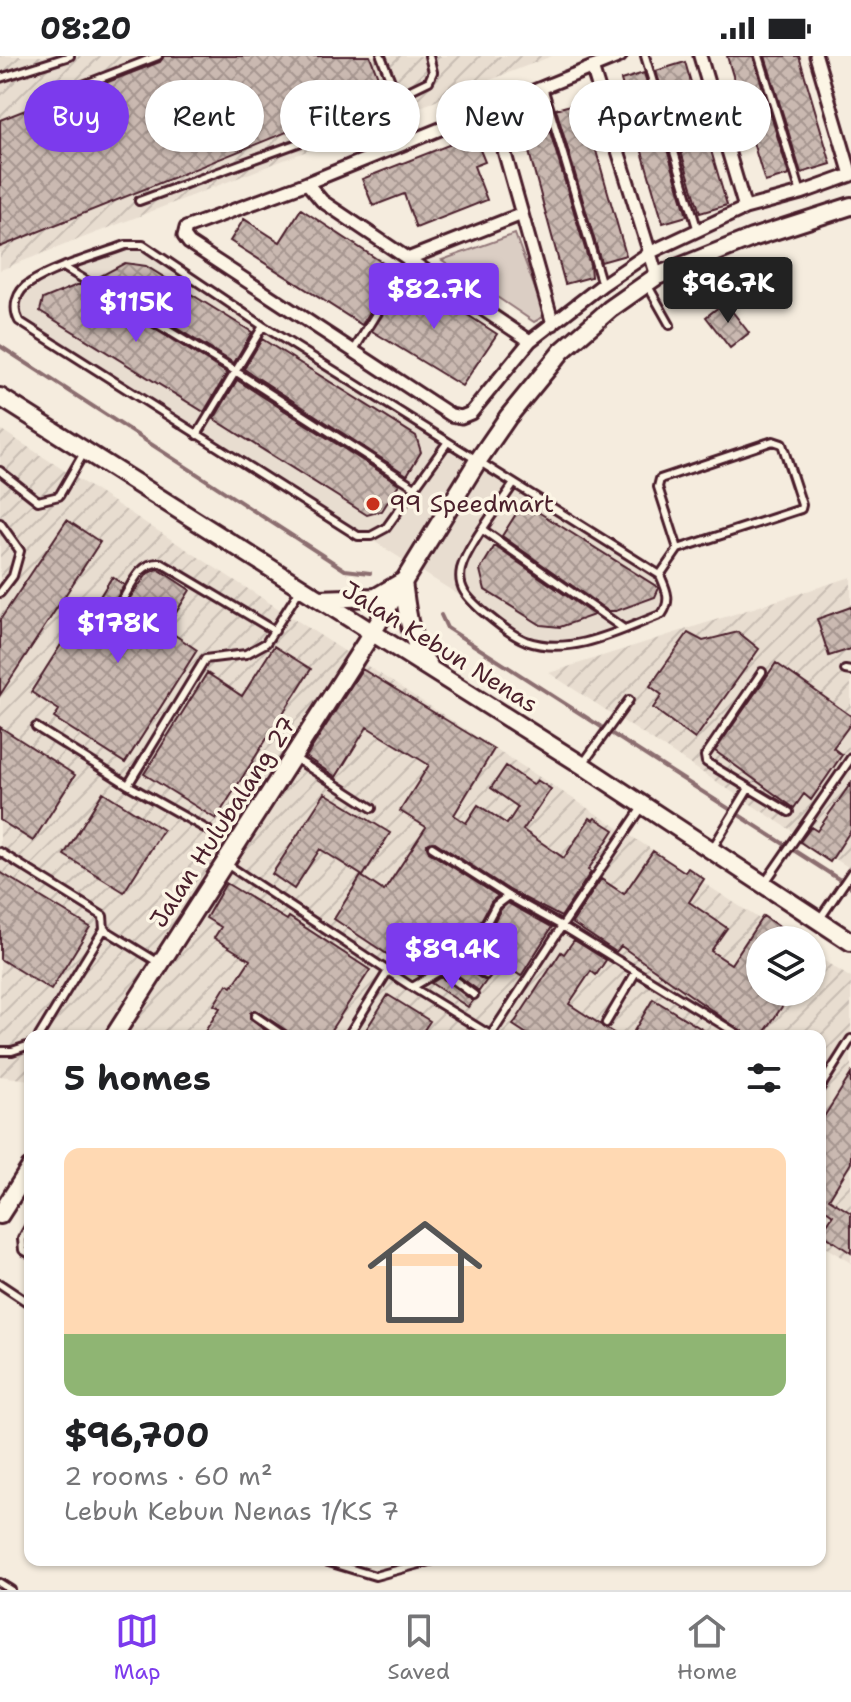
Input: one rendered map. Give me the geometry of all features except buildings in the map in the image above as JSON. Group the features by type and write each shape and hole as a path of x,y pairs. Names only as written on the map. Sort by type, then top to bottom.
{"street":[{"path":"553,83 620,56"},
{"path":"700,56 745,208"},
{"path":"436,131 186,228 184,236 189,243 451,415 461,417 471,413 530,341 649,253 745,208 851,175 816,56"},
{"path":"592,67 649,253 652,280"},
{"path":"504,152 553,324"},
{"path":"307,183 322,201 530,341"},
{"name":"Jalan Hulubalang 27","path":"118,1030 372,633 477,462 508,417 562,351 610,309 652,280 752,238 851,206"},
{"path":"410,258 522,214"},
{"name":"Jalan Kebun Nenas","path":"0,397 582,765 851,942"},
{"path":"318,599 376,597 399,589 419,654 432,671"},
{"path":"0,1215 24,1188"}],"lane":[{"path":"0,78 70,56"},
{"path":"96,80 158,56"},
{"path":"381,56 391,80"},
{"path":"420,85 433,77 429,56"},
{"path":"645,56 698,231"},
{"path":"759,56 801,193"},
{"path":"553,121 602,285"},
{"path":"139,201 280,150"},
{"path":"447,443 386,528 371,536 358,536 19,321 14,313 17,298 28,283 126,245 143,245 263,326 660,575 668,596 662,614 569,646 538,644 508,632 465,596 461,582 465,559 513,485"},
{"path":"354,350 410,258"},
{"path":"65,268 235,371 415,487"},
{"path":"652,280 670,325"},
{"path":"197,435 263,326"},
{"path":"660,575 678,549 801,509 782,444 773,441 660,479 658,487 678,549"},
{"path":"0,471 38,501 59,496 85,451"},
{"path":"0,523 20,551 13,576 0,593"},
{"path":"483,530 624,629"},
{"path":"120,604 144,565 161,563 275,631"},
{"path":"128,785 205,659 246,654 266,643 301,588"},
{"path":"762,672 705,756 706,762 789,812"},
{"path":"582,765 629,700"},
{"path":"36,727 128,785 208,830"},
{"path":"293,757 372,808"},
{"path":"764,884 851,758"},
{"path":"712,849 749,788"},
{"path":"496,1030 644,805"},
{"path":"432,847 731,1030"},
{"path":"0,852 103,916 104,929 43,1030"},
{"path":"225,863 482,1030"},
{"path":"819,920 851,873"},
{"path":"480,935 496,905 508,896"},
{"path":"104,929 160,964"},
{"path":"412,987 453,962 462,961 486,975"},
{"path":"352,1030 388,971"},
{"path":"442,971 474,995"},
{"path":"606,1023 636,972"},
{"path":"255,1016 275,1030"},
{"path":"826,1078 851,1039"},
{"path":"0,1051 24,1047"},
{"path":"0,1284 24,1300"},
{"path":"342,1566 375,1576 412,1566"},
{"path":"0,1583 11,1590"}],"shaded area":[{"path":"0,56 552,56 490,80 436,80 436,101 420,107 420,80 280,80 280,152 304,152 0,270"},
{"path":"515,234 545,316 534,322 442,260"},
{"path":"130,247 141,247 469,461 658,577 665,597 664,606 659,612 569,644 547,644 527,638 22,319 17,311 20,299 30,286"},
{"path":"0,429 770,926 746,926 746,1006 826,1006 826,962 851,978 851,1263 826,1248 826,1030 24,1030 24,1079 0,1076"},
{"path":"851,577 851,869 549,673"}],"waterway":[{"path":"0,346 345,570 370,573"},
{"path":"441,615 447,628 851,887"}],"place":[{"name":"99 Speedmart","path":"373,504"}]}
